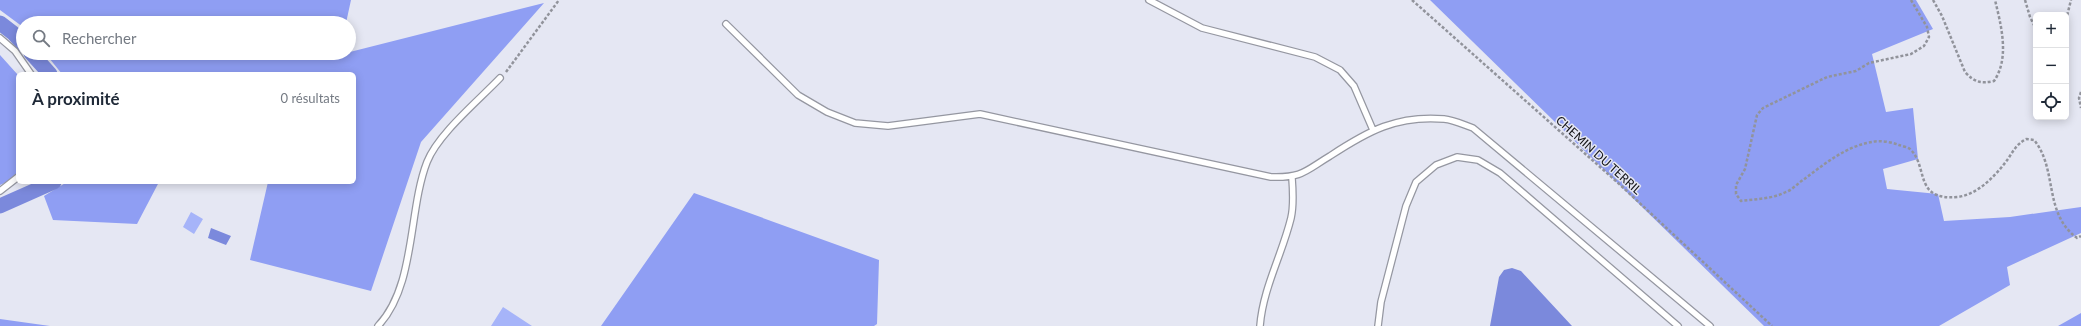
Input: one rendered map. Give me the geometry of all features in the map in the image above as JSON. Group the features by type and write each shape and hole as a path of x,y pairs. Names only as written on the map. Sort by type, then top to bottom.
{"lane":[{"path":"1150,0 1202,28 1315,57 1340,70 1354,86 1373,130"},
{"path":"726,24 798,95 827,112 855,122 888,126 980,114 1271,177 1292,178 1308,171 1373,130 1406,119 1445,119 1473,128 1710,326"},
{"path":"0,38 16,54"},
{"path":"21,60 30,72"},
{"path":"378,326 384,320 397,293 409,254 417,198 430,156 436,144 500,78"},
{"path":"1378,326 1381,302 1406,206 1416,182 1436,165 1457,157 1478,160 1500,173 1678,326"},
{"path":"0,191 16,178"},
{"path":"1260,326 1270,281 1291,218 1293,196 1292,178"}],"path":[{"path":"500,78 560,0"},
{"name":"CHEMIN DU TERRIL","path":"1412,0 1617,182 1772,326"},
{"path":"1911,0 1927,27 1929,37 1924,46 1911,54 1869,63 1856,71 1827,77 1763,108 1757,115 1745,169 1742,177 1736,185 1736,194 1741,201 1773,197 1787,192 1828,162 1851,149 1872,142 1892,142 1910,149 1919,164 1923,180 1930,191 1945,197 1960,196 1975,191 1993,178 2019,143 2026,139 2034,140 2042,150 2051,194 2060,220 2069,232 2077,238 2081,236"},
{"path":"1934,0 1965,72 1972,79 1983,84 1994,81 1998,74 2003,53 2001,25 1996,0"},
{"path":"2025,0 2033,23"},
{"path":"2068,12 2071,0"},
{"path":"2081,92 2079,98 2081,108"}],"shaded area":[{"path":"0,0 351,0 348,16 16,16 16,22 0,10"},
{"path":"1430,0 1916,0 1933,29 1872,54 1886,112 1913,108 1918,159 1883,169 1887,189 1938,194 1944,221 2010,217 2081,207 2081,233 2007,267 2010,285 1939,326 1764,326"},
{"path":"544,3 421,142 371,291 250,260 268,184 356,184 356,72 60,72 51,60 356,60 356,50"},
{"path":"0,55 16,73 16,178 0,185"},
{"path":"64,184 158,184 137,224 53,220 44,196"},
{"path":"694,193 879,260 877,324 874,326 601,326"},
{"path":"211,228 231,236 226,245 208,238"},
{"path":"1512,268 1521,271 1572,326 1490,326 1499,277 1504,270"},
{"path":"2081,313 2081,326 2058,326"},
{"path":"0,319 50,326 0,326"}],"building":[{"path":"191,212 203,219 194,234 183,227"},
{"path":"503,307 532,326 491,326"}],"waterway":[{"path":"0,23 16,36"},
{"path":"37,60 48,72"},
{"path":"0,206 50,184"}]}
